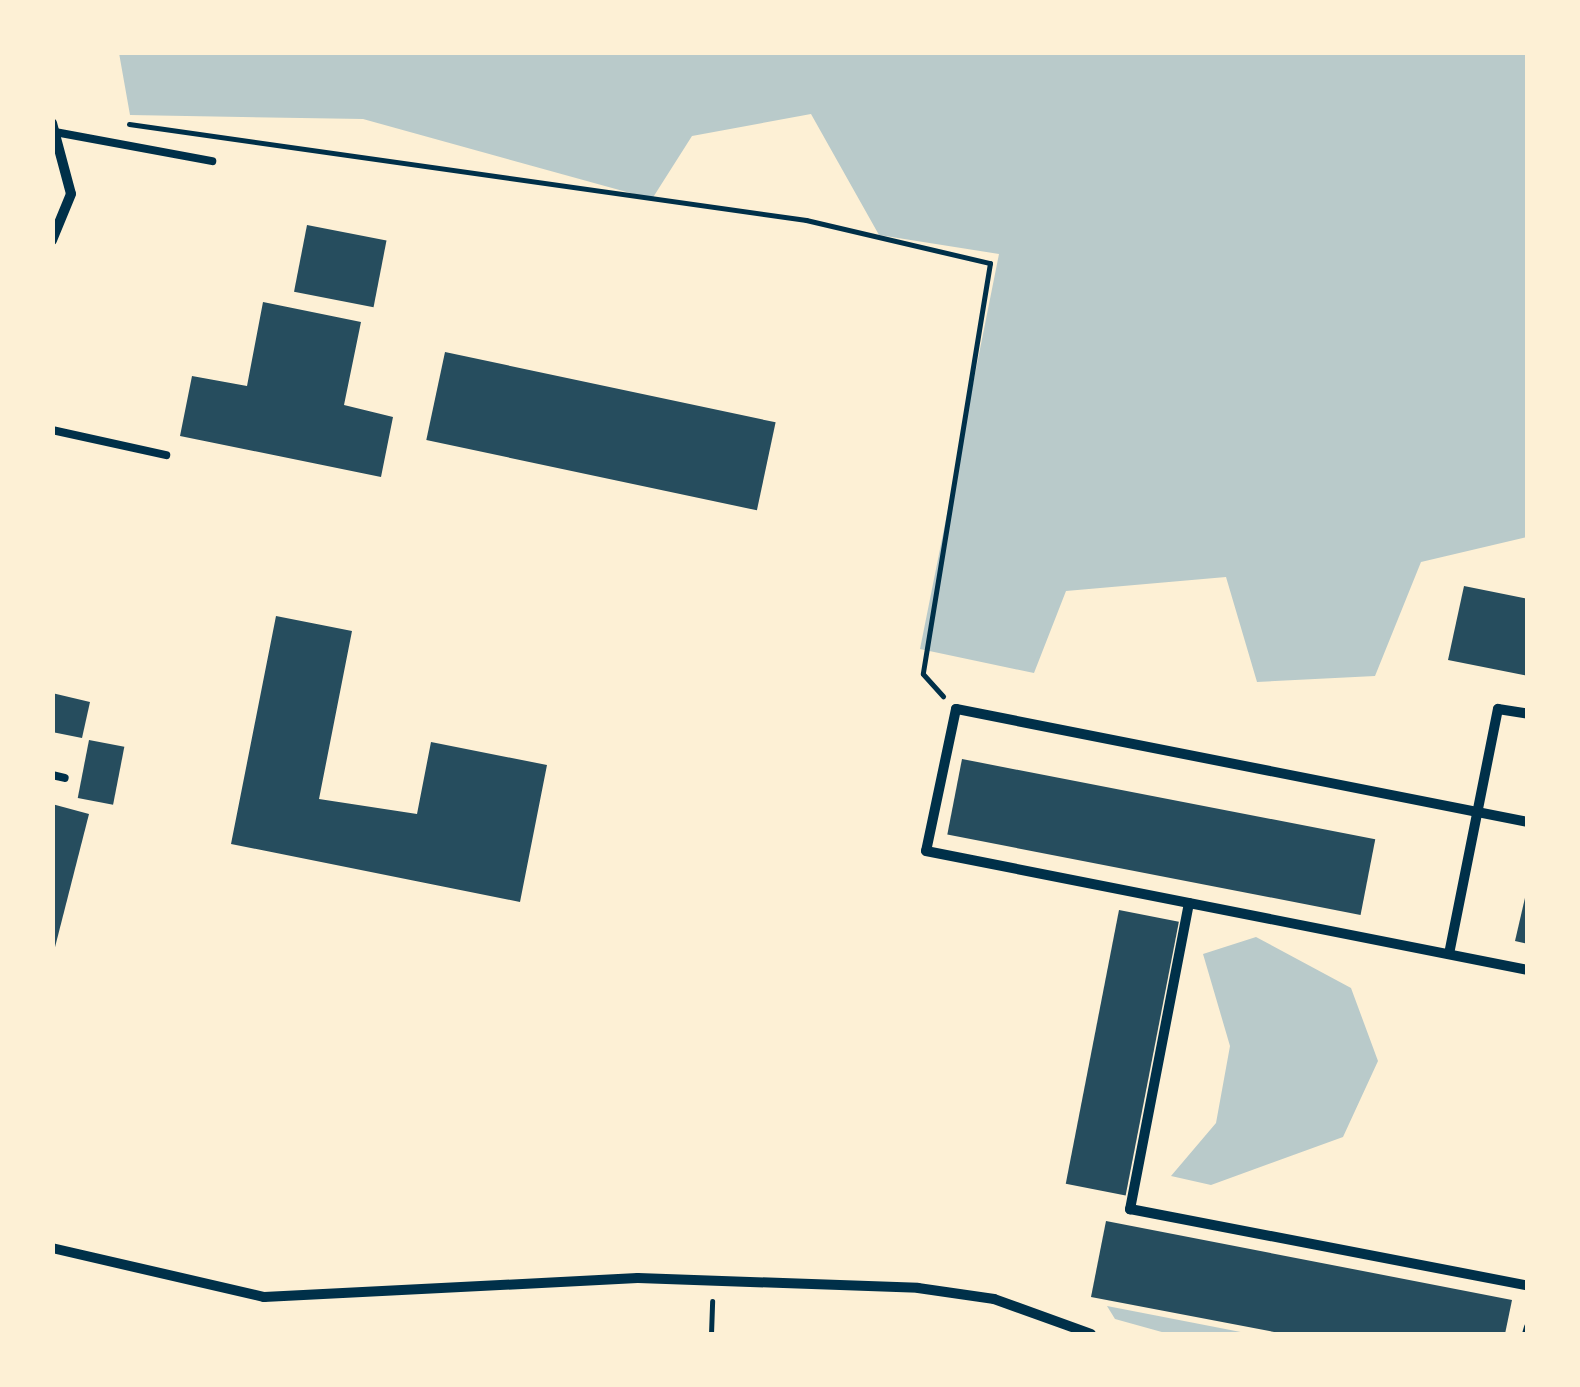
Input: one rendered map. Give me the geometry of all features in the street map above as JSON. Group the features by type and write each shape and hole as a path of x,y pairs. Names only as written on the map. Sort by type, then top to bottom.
{"street":[{"path":"52,240 71,194 54,127"},
{"path":"1528,822 956,709 926,850 1528,970"},
{"path":"1449,954 1498,709 1528,714"},
{"path":"1190,903 1130,1208 1528,1286"},
{"path":"52,1248 264,1297 712,1282 918,1288 994,1299 1091,1334"}],"lane":[{"path":"54,127 96,140 212,161"},
{"path":"52,430 166,455"},
{"path":"52,775 65,778"},
{"path":"1526,1334 1528,1327"}],"path":[{"path":"96,140 122,123 265,137 806,220 990,263 923,674 956,709"},
{"path":"711,1334 712,1282"}],"shaded area":[{"path":"119,53 1527,53 1527,537 1421,562 1375,676 1257,682 1226,577 1066,591 1034,673 920,649 999,254 879,235 811,114 692,136 652,199 363,119 130,115"},
{"path":"1256,937 1351,988 1378,1061 1343,1137 1211,1185 1171,1176 1216,1123 1230,1046 1203,954"},
{"path":"1107,1306 1251,1334 1169,1334 1115,1319"}],"building":[{"path":"307,225 387,240 374,307 294,292"},
{"path":"263,302 361,322 344,405 393,417 381,477 180,436 192,376 247,386"},
{"path":"445,352 776,422 757,510 426,440"},
{"path":"1464,586 1528,599 1528,676 1448,660"},
{"path":"276,616 352,631 319,799 417,814 431,742 547,765 520,902 231,844"},
{"path":"52,693 90,702 82,738 52,732"},
{"path":"89,740 124,747 113,805 78,798"},
{"path":"962,759 1375,839 1361,915 947,835"},
{"path":"52,804 89,814 53,955 52,955"},
{"path":"1528,885 1528,944 1515,941"},
{"path":"1119,910 1179,922 1126,1196 1066,1184"},
{"path":"1106,1221 1512,1300 1505,1334 1285,1334 1091,1297"}]}
